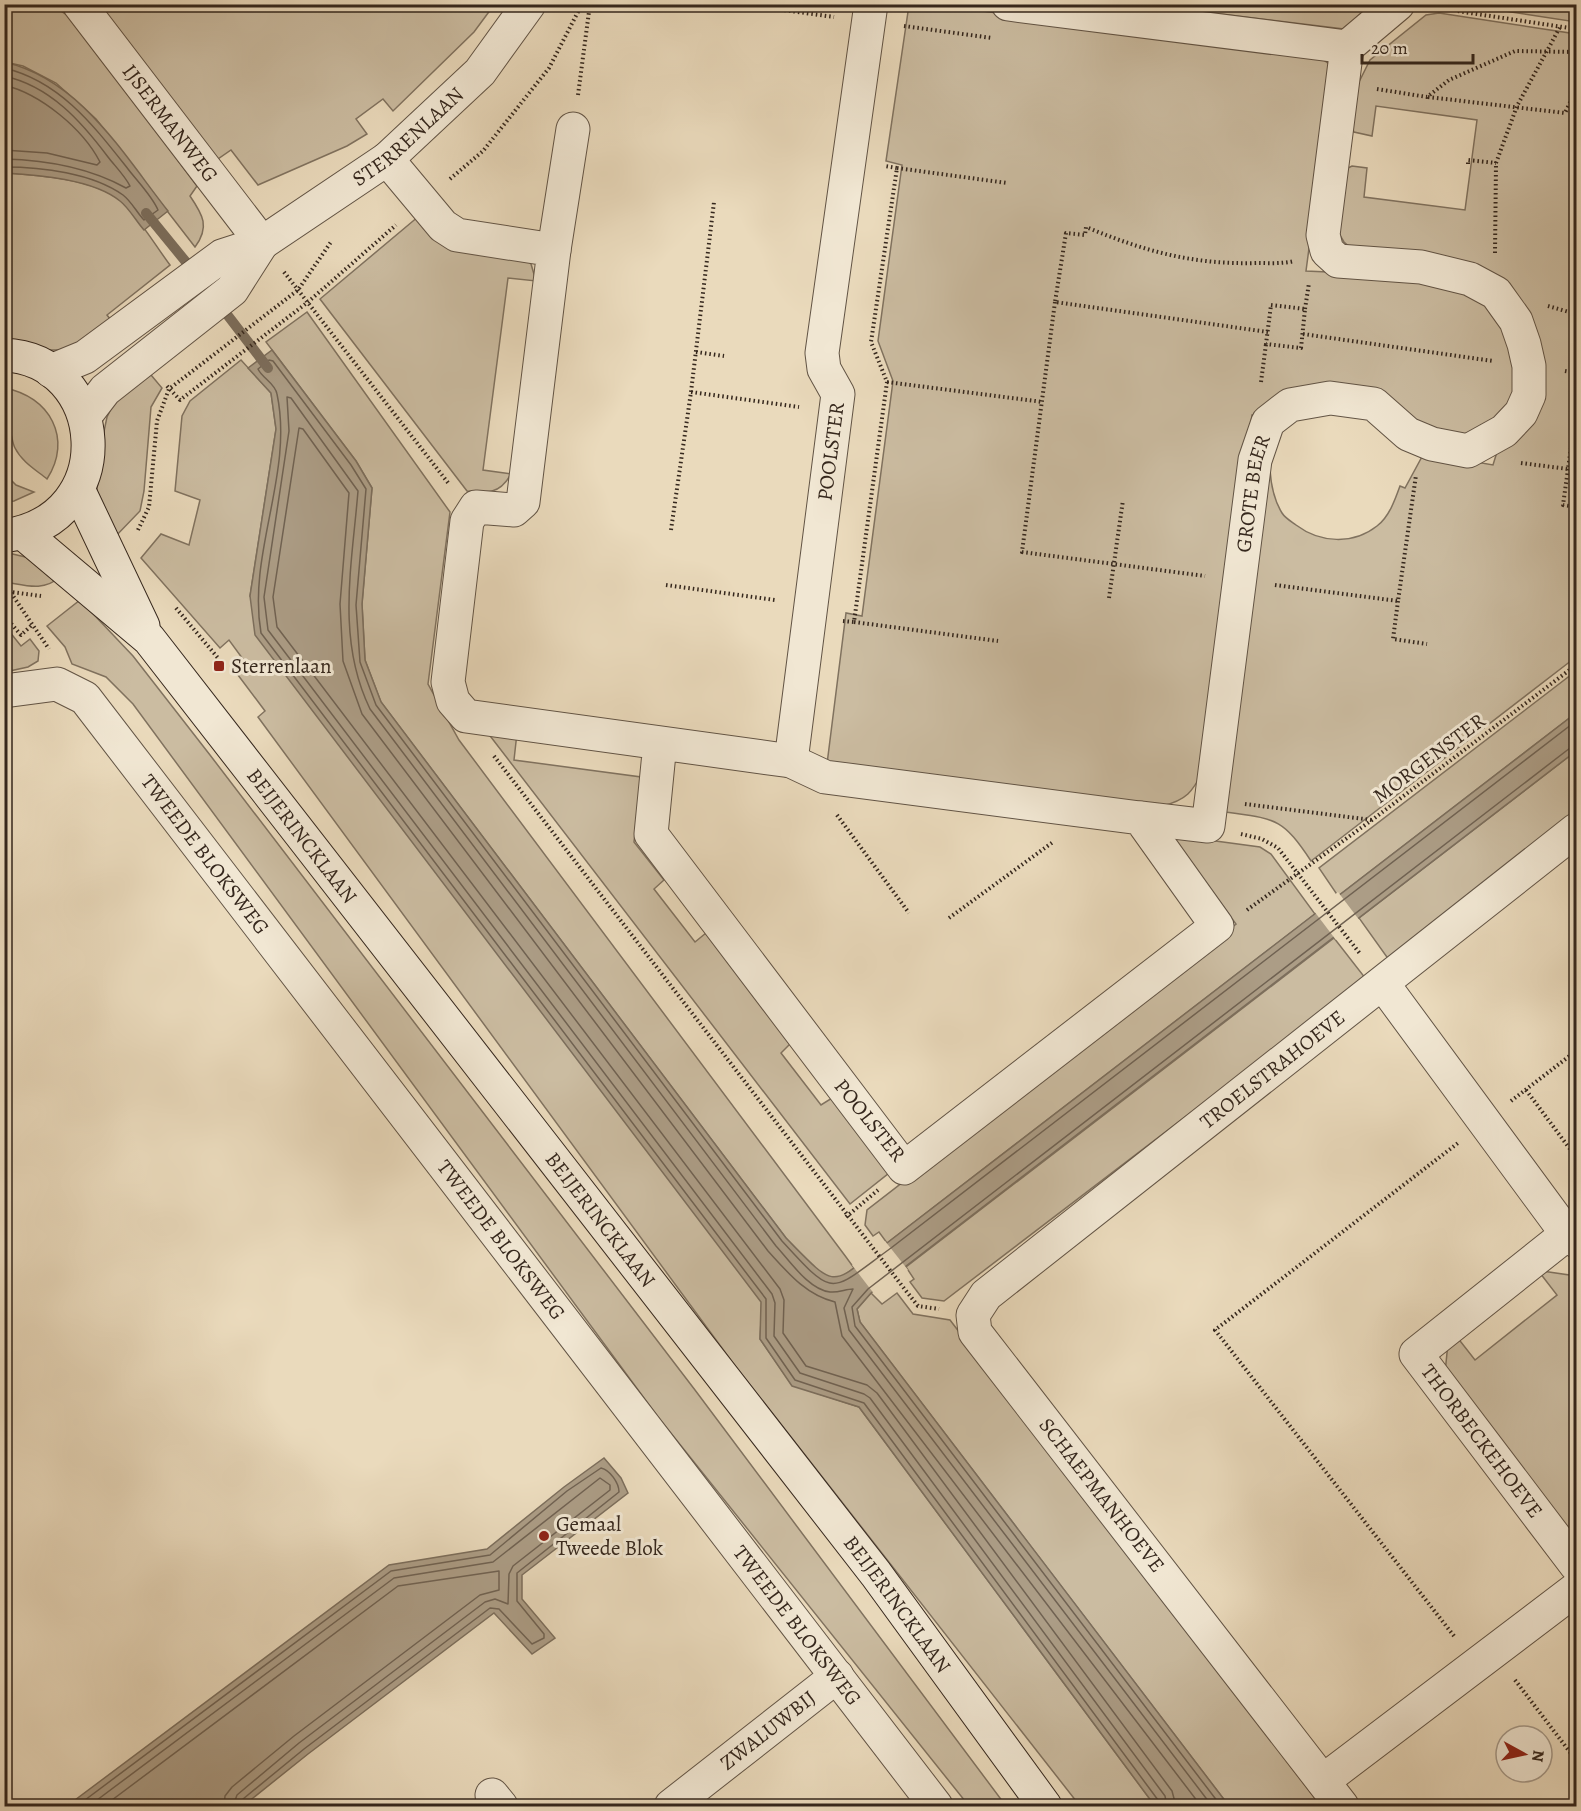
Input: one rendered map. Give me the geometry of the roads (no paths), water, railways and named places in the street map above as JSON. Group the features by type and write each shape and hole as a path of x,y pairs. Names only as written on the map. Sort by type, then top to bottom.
{"street":[{"name":"IJSERMANWEG","path":"79,4 262,243"},
{"name":"STERRENLAAN","path":"51,372 86,357 222,256 262,243 387,159 480,72 529,4"},
{"name":"POOLSTER","path":"804,767 811,610 838,394 824,369 822,353 871,4"},
{"path":"1008,4 1347,47 1398,4"},
{"name":"GROTE BEER","path":"1140,818 1209,813 1255,460 1268,423 1290,405 1330,398 1374,405 1408,434 1421,440 1468,451 1504,431 1521,413 1529,395 1529,366 1516,321 1496,293 1470,279 1450,274 1421,267 1338,261 1327,252 1323,235 1344,85 1347,47"},
{"path":"573,129 554,250 523,502 514,510 476,507 467,521 448,682 453,701 466,716 660,743 804,767 825,777 1140,818"},
{"path":"387,159 443,226 457,235 554,250"},
{"name":"STERRENLAAN","path":"85,416 105,390 232,290 262,243"},
{"path":"4,355 31,360 51,372 71,391 85,416 89,441 87,466 78,489 64,509 46,524 14,534"},
{"name":"BEIJERINCKLAAN","path":"78,489 149,639 876,1574 1045,1806"},
{"name":"BEIJERINCKLAAN","path":"14,534 149,639"},
{"name":"TWEEDE BLOKSWEG","path":"4,692 57,684 85,698 936,1806"},
{"name":"POOLSTER","path":"660,743 651,834 904,1168 1217,926 1140,818"},
{"name":"TROELSTRAHOEVE","path":"973,1315 986,1295 1576,830"},
{"name":"THORBECKEHOEVE","path":"1383,984 1572,1237 1416,1354 1576,1565"},
{"name":"SCHAEPMANHOEVE","path":"973,1315 975,1332 1333,1794"},
{"path":"1333,1794 1485,1658 1576,1589"},
{"name":"ZWALUWBIJ","path":"672,1806 837,1676"}],"water":[{"path":"4,62 31,71 55,84 77,102 116,143 168,211 144,230 120,201 95,188 65,180 5,173"},
{"path":"272,350 356,461 372,488 362,604 365,660 381,702 786,1238 826,1275 835,1277 844,1275 854,1268 1576,713 1576,751 871,1293 857,1309 860,1322 1229,1806 1155,1806 859,1407 792,1386 760,1339 761,1302 255,635 250,596 276,429 271,393 248,368"},
{"path":"604,1458 621,1478 628,1493 522,1575 522,1599 555,1638 532,1654 494,1613 243,1806 67,1806 389,1565 487,1549"}],"waterway":[{"path":"146,213 195,273"},
{"path":"219,304 268,368"}],"place":[{"name":"Sterrenlaan","path":"219,666"},
{"name":"Gemaal Tweede Blok","path":"544,1536"}]}
